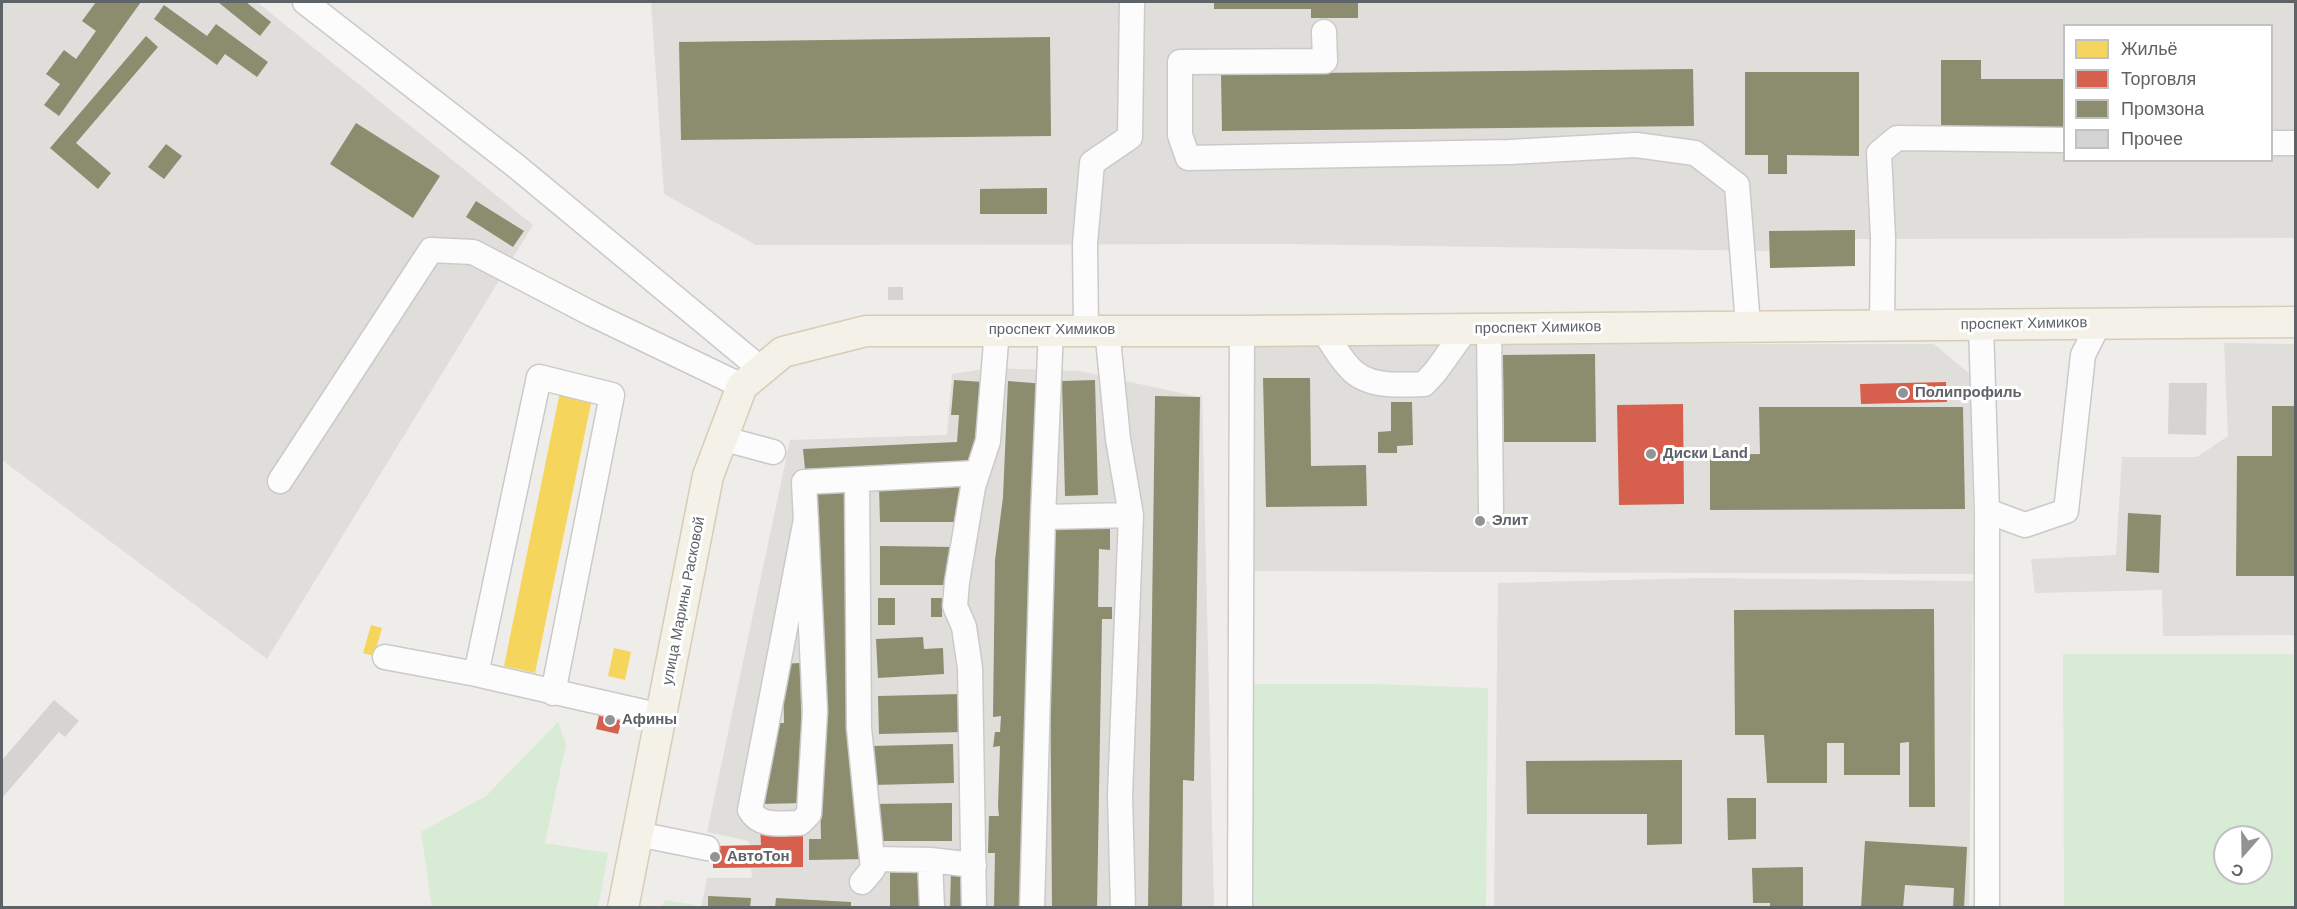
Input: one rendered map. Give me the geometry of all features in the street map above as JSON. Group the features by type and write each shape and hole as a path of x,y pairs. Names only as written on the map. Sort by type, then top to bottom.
{"main road":[{"name":"проспект Химиков","path":"762,369 866,331 1097,329 1242,331 2295,322"},
{"name":"улица Марины Расковой","path":"623,908 708,476 722,438 762,369"}],"street":[{"path":"305,2 516,166 762,369"},
{"path":"1123,908 1120,795 1131,515 1097,329 1085,244 1092,163 1130,137 1132,2"},
{"path":"1324,32 1325,61 1180,62 1180,135 1188,158 1510,152 1636,145 1695,153 1737,185 1748,325"},
{"path":"1882,326 1883,238 1880,153 1897,138 2063,140"},
{"path":"2273,143 2295,143"},
{"path":"280,481 431,250 473,252 592,314 762,369"},
{"path":"1987,511 2025,525 2066,511 2083,355 2099,323"},
{"path":"1981,326 1987,511 1987,908"},
{"path":"1323,330 1349,368 1368,381 1401,385 1424,384 1478,328"},
{"path":"1478,328 1491,510"},
{"path":"974,908 970,668 964,627 955,606 958,572 973,487 988,441 997,330"},
{"path":"1032,908 1043,517 1051,330"},
{"path":"1240,908 1242,331"},
{"path":"476,674 539,376 612,395 553,693"},
{"path":"722,438 773,452"},
{"path":"806,519 750,810 754,818 763,822 800,823 809,814 815,711 806,519 804,482 978,473"},
{"path":"857,480 859,728 873,859 873,869 862,882"},
{"path":"1043,517 1131,515"},
{"path":"385,657 476,674 662,716"},
{"path":"638,834 706,848"},
{"path":"873,859 974,865"},
{"path":"930,861 932,908"}],"shaded area":[{"path":"2,2 257,2 533,225 267,659 2,460"},
{"path":"651,2 2295,2 2295,238 1855,239 1854,230 1770,231 1770,251 1282,244 756,245 664,194"},
{"path":"2224,343 2295,344 2295,635 2163,636 2162,590 2035,593 2031,559 2116,555 2122,457 2197,457 2228,436"},
{"path":"1249,344 1934,344 1971,375 1974,574 1252,571"},
{"path":"991,368 1080,371 1199,397 1202,394 1214,907 701,908 707,878 752,878 749,841 707,832 790,440 947,435 952,374"},
{"path":"1703,578 1973,581 1969,907 1494,908 1498,583"}],"green space":[{"path":"2063,654 2295,654 2295,907 2064,907"},
{"path":"1253,684 1374,684 1488,688 1486,907 1252,907"},
{"path":"558,722 566,744 545,843 608,853 598,907 432,907 421,832 486,796"},
{"path":"665,900 695,905 694,907 662,907"}],"building: Жильё":[{"path":"561,387 593,394 535,673 504,666"},
{"path":"371,625 382,628 374,656 363,653"},
{"path":"614,648 631,652 625,680 608,676"}],"building: Торговля":[{"path":"1946,382 1947,402 1861,404 1860,384"},
{"path":"1683,404 1684,504 1619,505 1617,405"},
{"name":"Афины","path":"601,706 624,712 618,734 596,729"},
{"path":"760,825 803,825 803,867 713,868 713,846 761,845"}],"building: Промзона":[{"path":"96,2 141,2 59,116 44,105 60,84 46,74 64,50 76,59 96,31 82,21"},
{"path":"218,2 246,2 271,22 260,36"},
{"path":"1214,2 1358,2 1358,18 1311,18 1311,9 1214,9"},
{"path":"164,5 207,36 216,24 268,62 257,77 225,54 217,65 154,19"},
{"path":"146,36 158,47 76,143 111,173 98,189 50,148"},
{"path":"1050,37 1051,136 681,140 679,42"},
{"path":"1941,60 1981,60 1981,79 2063,79 2063,130 1941,130"},
{"path":"1693,69 1694,126 1222,131 1221,74"},
{"path":"1745,72 1859,72 1859,156 1787,155 1787,174 1768,174 1768,155 1745,155"},
{"path":"356,123 440,176 413,218 330,164"},
{"path":"166,144 182,156 164,179 148,167"},
{"path":"1047,188 1047,214 980,214 980,189"},
{"path":"476,201 524,231 513,247 466,217"},
{"path":"1855,230 1855,266 1770,268 1769,231"},
{"path":"1595,354 1596,442 1504,442 1503,355"},
{"path":"1263,378 1310,378 1311,466 1366,465 1367,506 1266,507"},
{"path":"954,380 983,382 977,460 805,469 803,449 957,442 959,415 951,415"},
{"path":"1095,380 1098,495 1065,496 1062,381"},
{"path":"1008,381 1045,384 1034,908 994,908 995,853 988,853 989,816 999,816 1000,746 993,747 995,732 1000,732 1001,716 993,717 995,560 1003,497"},
{"path":"1155,396 1200,397 1194,781 1183,780 1182,908 1148,908"},
{"path":"1391,402 1412,402 1413,445 1397,446 1397,453 1378,453 1378,432 1391,431"},
{"path":"2272,406 2296,406 2296,576 2236,576 2237,456 2272,456"},
{"path":"1759,407 1963,407 1965,509 1710,510 1710,455 1760,454"},
{"path":"851,484 858,842 866,842 866,859 809,860 809,839 821,839 814,485"},
{"path":"879,486 963,486 963,522 880,522"},
{"path":"2128,513 2161,515 2159,573 2126,571"},
{"path":"1049,521 1110,527 1110,550 1099,549 1098,607 1112,607 1112,619 1102,619 1097,908 1052,908"},
{"path":"880,546 956,547 947,585 880,585"},
{"path":"878,598 895,598 895,625 878,625"},
{"path":"931,598 942,598 942,617 931,617"},
{"path":"1934,609 1935,807 1909,807 1909,742 1900,743 1900,775 1844,775 1844,743 1827,743 1827,783 1767,783 1764,735 1735,735 1734,610"},
{"path":"923,637 924,649 943,648 944,674 878,678 876,639"},
{"path":"800,663 803,803 762,804 775,723 784,723 783,664"},
{"path":"962,694 963,732 879,734 878,696"},
{"path":"953,744 954,783 872,785 871,746"},
{"path":"1682,760 1682,844 1647,845 1647,814 1527,814 1526,761"},
{"path":"1727,798 1756,798 1756,839 1728,840"},
{"path":"952,803 952,841 872,841 872,804"},
{"path":"1865,841 1967,847 1964,908 1953,908 1954,888 1905,885 1903,908 1861,908"},
{"path":"890,867 927,867 927,908 890,908"},
{"path":"1803,867 1803,908 1770,908 1770,903 1753,903 1752,868"},
{"path":"951,872 971,872 971,908 950,908"},
{"path":"708,896 751,898 750,908 708,908"},
{"path":"776,898 851,902 851,908 775,908"}],"building: Прочее":[{"path":"888,287 903,287 903,300 888,300"},
{"path":"2169,383 2207,383 2206,435 2168,434"},
{"path":"54,700 79,721 65,737 59,732 2,798 2,760"}],"place":[{"name":"Полипрофиль","path":"1903,393"},
{"name":"Диски Land","path":"1651,454"},
{"name":"Элит","path":"1480,521"},
{"name":"Афины","path":"610,720"},
{"name":"АвтоТон","path":"715,857"}]}
